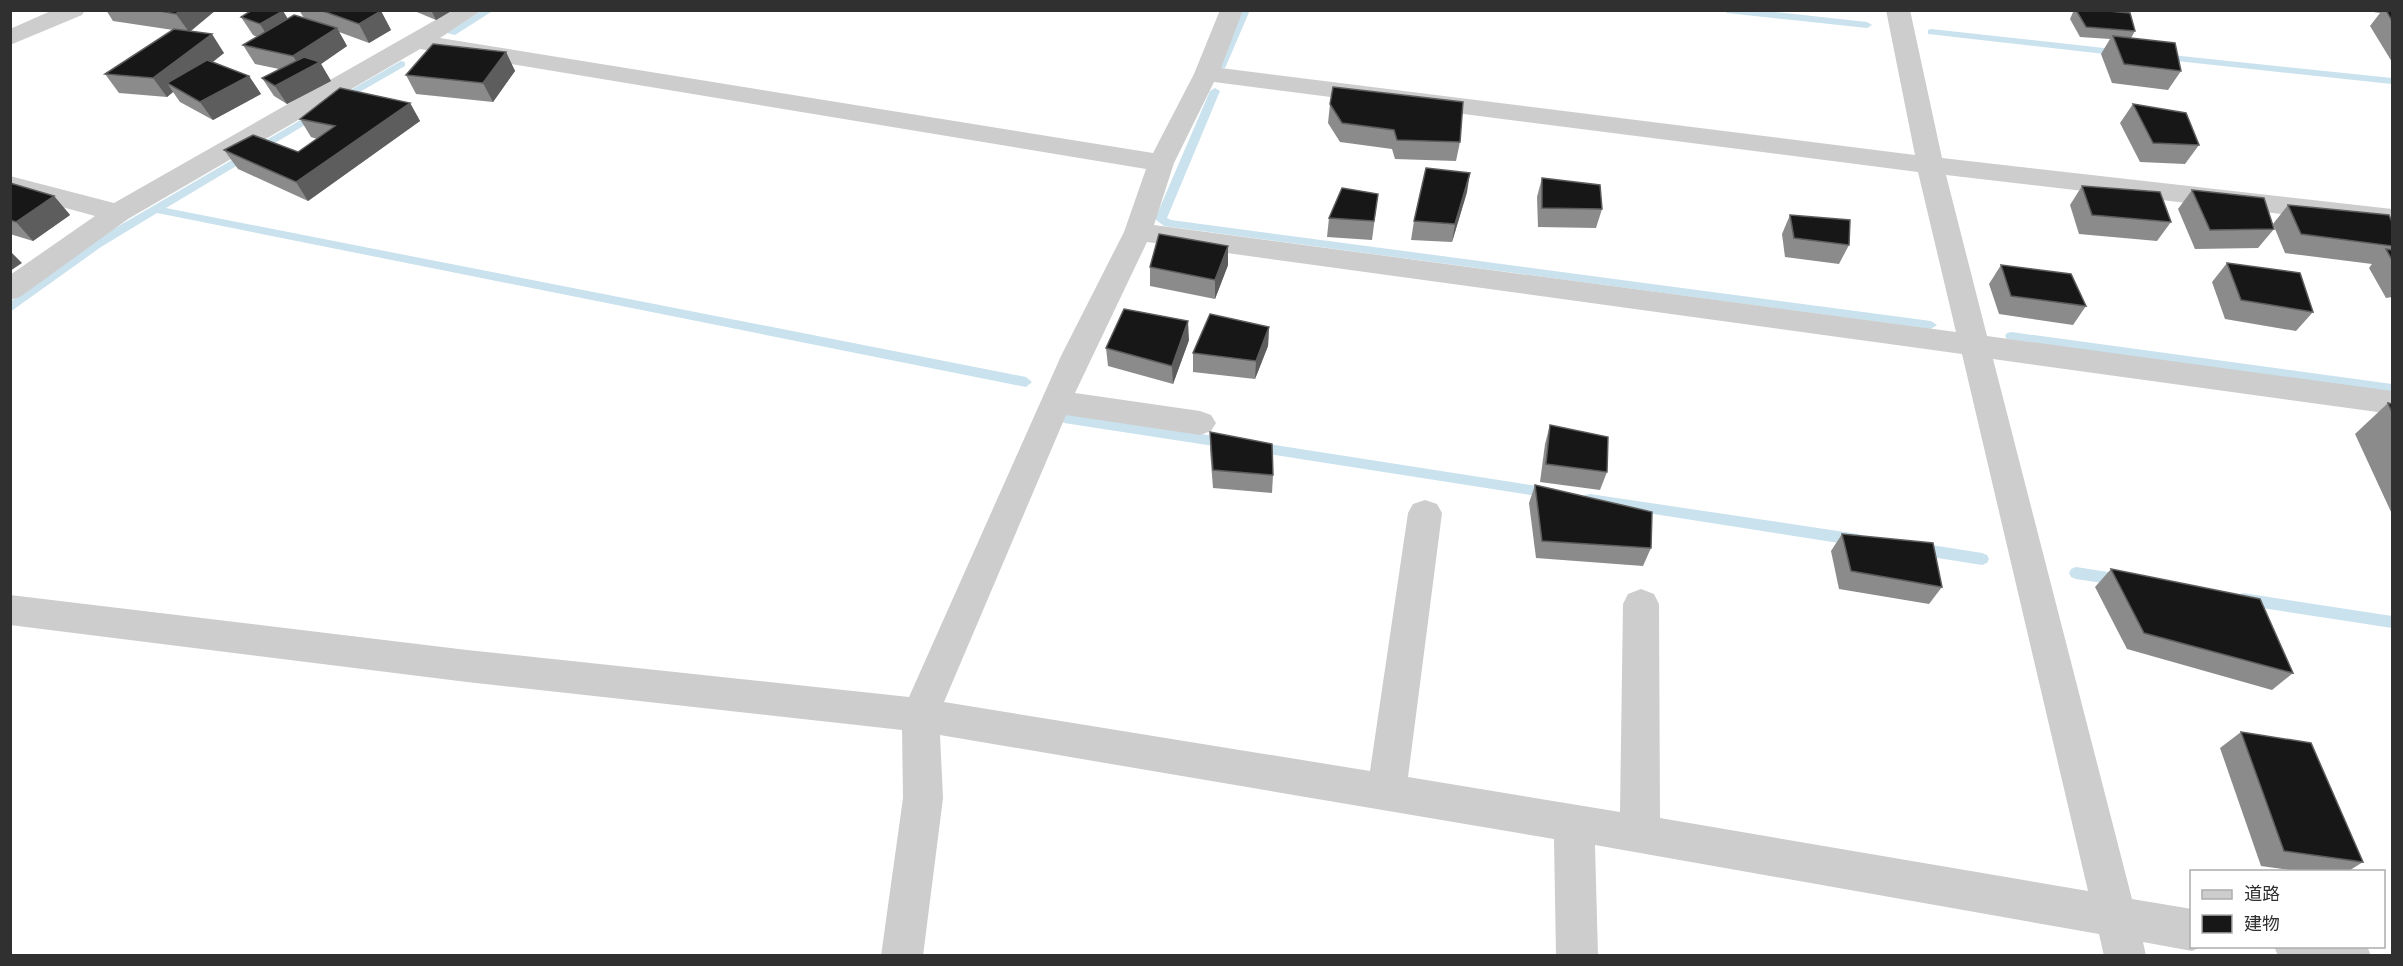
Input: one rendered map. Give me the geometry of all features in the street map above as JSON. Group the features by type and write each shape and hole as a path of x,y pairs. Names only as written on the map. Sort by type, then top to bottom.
{"street":[{"path":"25,26 74,10"},
{"path":"10,290 118,213 420,42 471,10"},
{"path":"902,956 924,798 920,715 1056,402 1138,232 1161,163 1206,74 1232,10"},
{"path":"1898,10 1930,165 2120,936"},
{"path":"420,42 1161,163"},
{"path":"1206,74 1930,165 2392,218"},
{"path":"10,184 118,213"},
{"path":"1138,232 2392,402"},
{"path":"1056,402 1200,423"},
{"path":"1386,793 1404,649 1425,513"},
{"path":"1640,834 1641,604"},
{"path":"10,610 467,666 920,715 1640,834 2120,936 2190,930"},
{"path":"1574,823 1577,956"},
{"path":"2306,948 2350,956"}],"building":[{"path":"154,10 180,10 176,14"},
{"path":"252,10 283,11 260,24 241,17"},
{"path":"320,10 380,10 381,11 359,24"},
{"path":"2076,10 2130,13 2135,31 2086,27"},
{"path":"2386,10 2392,10 2392,21"},
{"path":"294,15 337,28 293,56 243,45"},
{"path":"174,29 212,34 153,78 105,74"},
{"path":"2113,36 2175,43 2181,71 2124,64"},
{"path":"433,44 506,52 483,83 406,75"},
{"path":"304,57 320,62 275,86 262,78"},
{"path":"207,60 249,76 200,102 167,83"},
{"path":"1333,87 1463,102 1460,142 1397,140 1394,130 1342,123 1330,104"},
{"path":"340,88 410,103 296,182 224,150 253,135 298,152 335,126 300,119"},
{"path":"2133,104 2186,113 2199,145 2153,143"},
{"path":"1426,168 1470,173 1455,224 1414,221"},
{"path":"1542,178 1600,185 1602,209 1542,208"},
{"path":"10,183 54,196 16,222 10,220"},
{"path":"2082,186 2160,192 2171,222 2092,215"},
{"path":"1342,188 1378,194 1374,221 1329,218"},
{"path":"2192,190 2264,198 2274,229 2210,230"},
{"path":"2288,205 2389,215 2392,222 2392,246 2301,234"},
{"path":"1790,215 1850,220 1849,245 1794,238"},
{"path":"1159,234 1228,246 1215,280 1150,267"},
{"path":"2386,249 2392,250 2392,260"},
{"path":"2227,263 2300,273 2313,312 2241,300"},
{"path":"2001,265 2071,274 2086,306 2011,296"},
{"path":"1124,309 1188,321 1172,366 1106,348"},
{"path":"1210,314 1269,327 1256,361 1193,353"},
{"path":"1550,425 1608,437 1607,472 1546,464"},
{"path":"1210,432 1272,444 1273,475 1213,470"},
{"path":"1535,485 1652,512 1651,548 1542,541"},
{"path":"1842,534 1933,543 1942,587 1851,571"},
{"path":"2111,569 2260,599 2293,673 2144,633"},
{"path":"2241,732 2311,743 2363,862 2284,851"}],"waterway":[{"path":"452,33 490,10"},
{"path":"1221,66 1245,10"},
{"path":"1727,10 1867,25"},
{"path":"1931,32 2122,53"},
{"path":"2162,57 2392,81"},
{"path":"340,99 401,64"},
{"path":"1215,91 1161,219 1168,223 1931,325"},
{"path":"156,209 316,114"},
{"path":"10,308 97,244 156,209"},
{"path":"156,209 1026,382"},
{"path":"2011,336 2392,389"},
{"path":"1064,418 1227,443"},
{"path":"1255,447 1550,493"},
{"path":"1590,499 1858,540"},
{"path":"1919,549 1982,559"},
{"path":"2076,573 2121,580"},
{"path":"2243,599 2392,622"}]}
